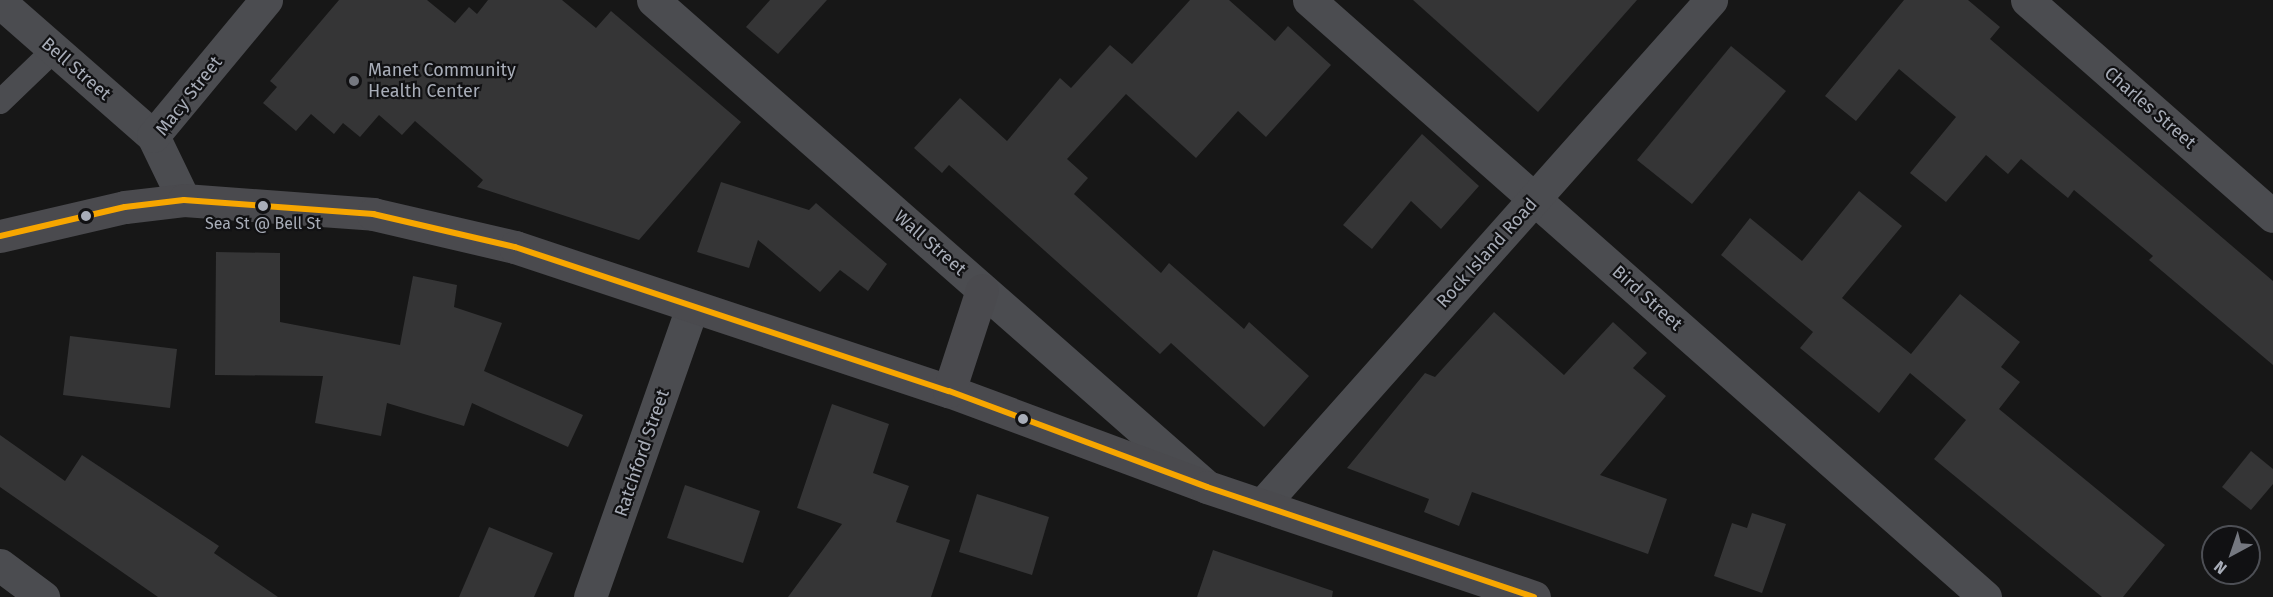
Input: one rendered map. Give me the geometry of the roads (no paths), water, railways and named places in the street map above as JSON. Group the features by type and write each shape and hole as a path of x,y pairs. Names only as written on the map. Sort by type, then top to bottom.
{"street":[{"name":"Macy Street","path":"184,200 153,136 266,0"},
{"name":"Wall Street","path":"653,0 1207,487"},
{"name":"Bird Street","path":"1309,0 1985,597"},
{"name":"Rock Island Road","path":"1262,505 1711,0"},
{"name":"Charles Street","path":"2027,0 2273,216"},
{"name":"Bell Street","path":"0,2 153,136"},
{"path":"0,236 125,207 184,200 373,214 515,246 692,308 949,391 1207,487 1534,597"},
{"path":"949,391 982,290"},
{"name":"Ratchford Street","path":"599,594 692,308"},
{"path":"0,565 43,597"}],"lane":[{"path":"0,102 54,50"}],"place":[{"name":"Manet Community Health Center","path":"354,81"},
{"name":"Sea St @ Bell St","path":"263,206"}]}
